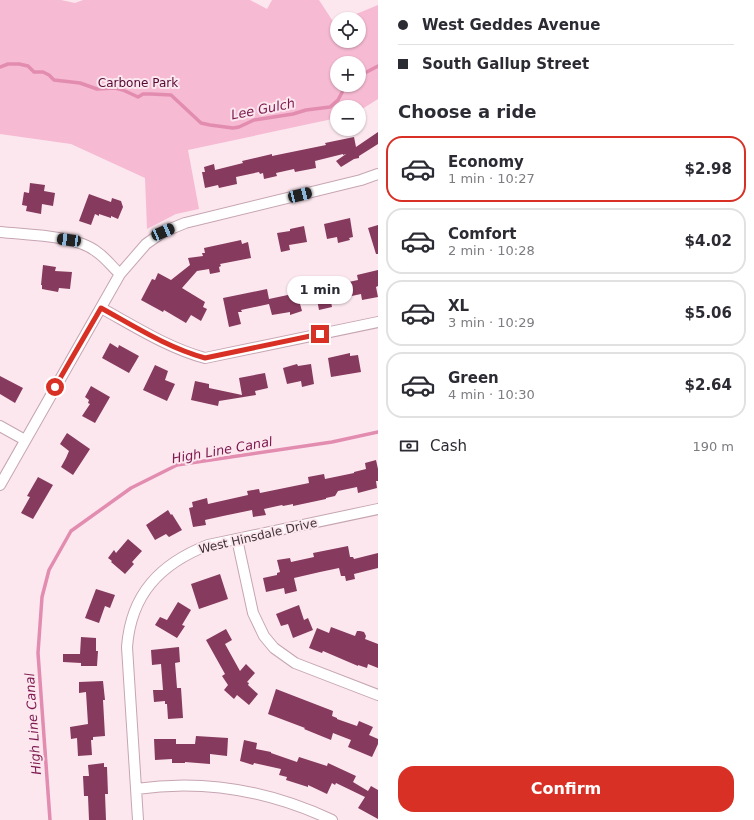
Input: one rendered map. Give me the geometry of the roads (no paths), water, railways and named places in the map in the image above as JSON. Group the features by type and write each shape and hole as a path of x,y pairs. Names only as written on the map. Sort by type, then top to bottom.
{"street":[{"path":"0,485 120,274 146,244 163,232 185,223 338,186 378,174"},
{"path":"0,232 69,240 97,251 120,274"},
{"path":"101,308 175,348 205,358 378,322"},
{"path":"0,426 25,440"},
{"name":"West Hinsdale Drive","path":"138,820 126,647 131,620 141,596 152,582 173,562 190,552 208,545 378,509"},
{"path":"237,539 253,613 264,636 274,648 295,663 378,695"},
{"path":"136,789 176,785 223,788 281,800 332,820"}],"waterway":[{"name":"Lee Gulch","path":"0,67 8,64 19,64 28,66 34,72 43,72 54,80 80,83 97,89 115,88 138,97 143,94 171,95 201,123 233,128 239,127 254,120 330,107 338,100 342,92"},
{"name":"Lee Gulch","path":"366,72 378,66"},
{"name":"High Line Canal","path":"50,820 38,653 42,597 49,570 71,531 131,488 177,465 332,442 378,432"}],"park label":[{"name":"Carbone Park","path":"138,83"}]}
